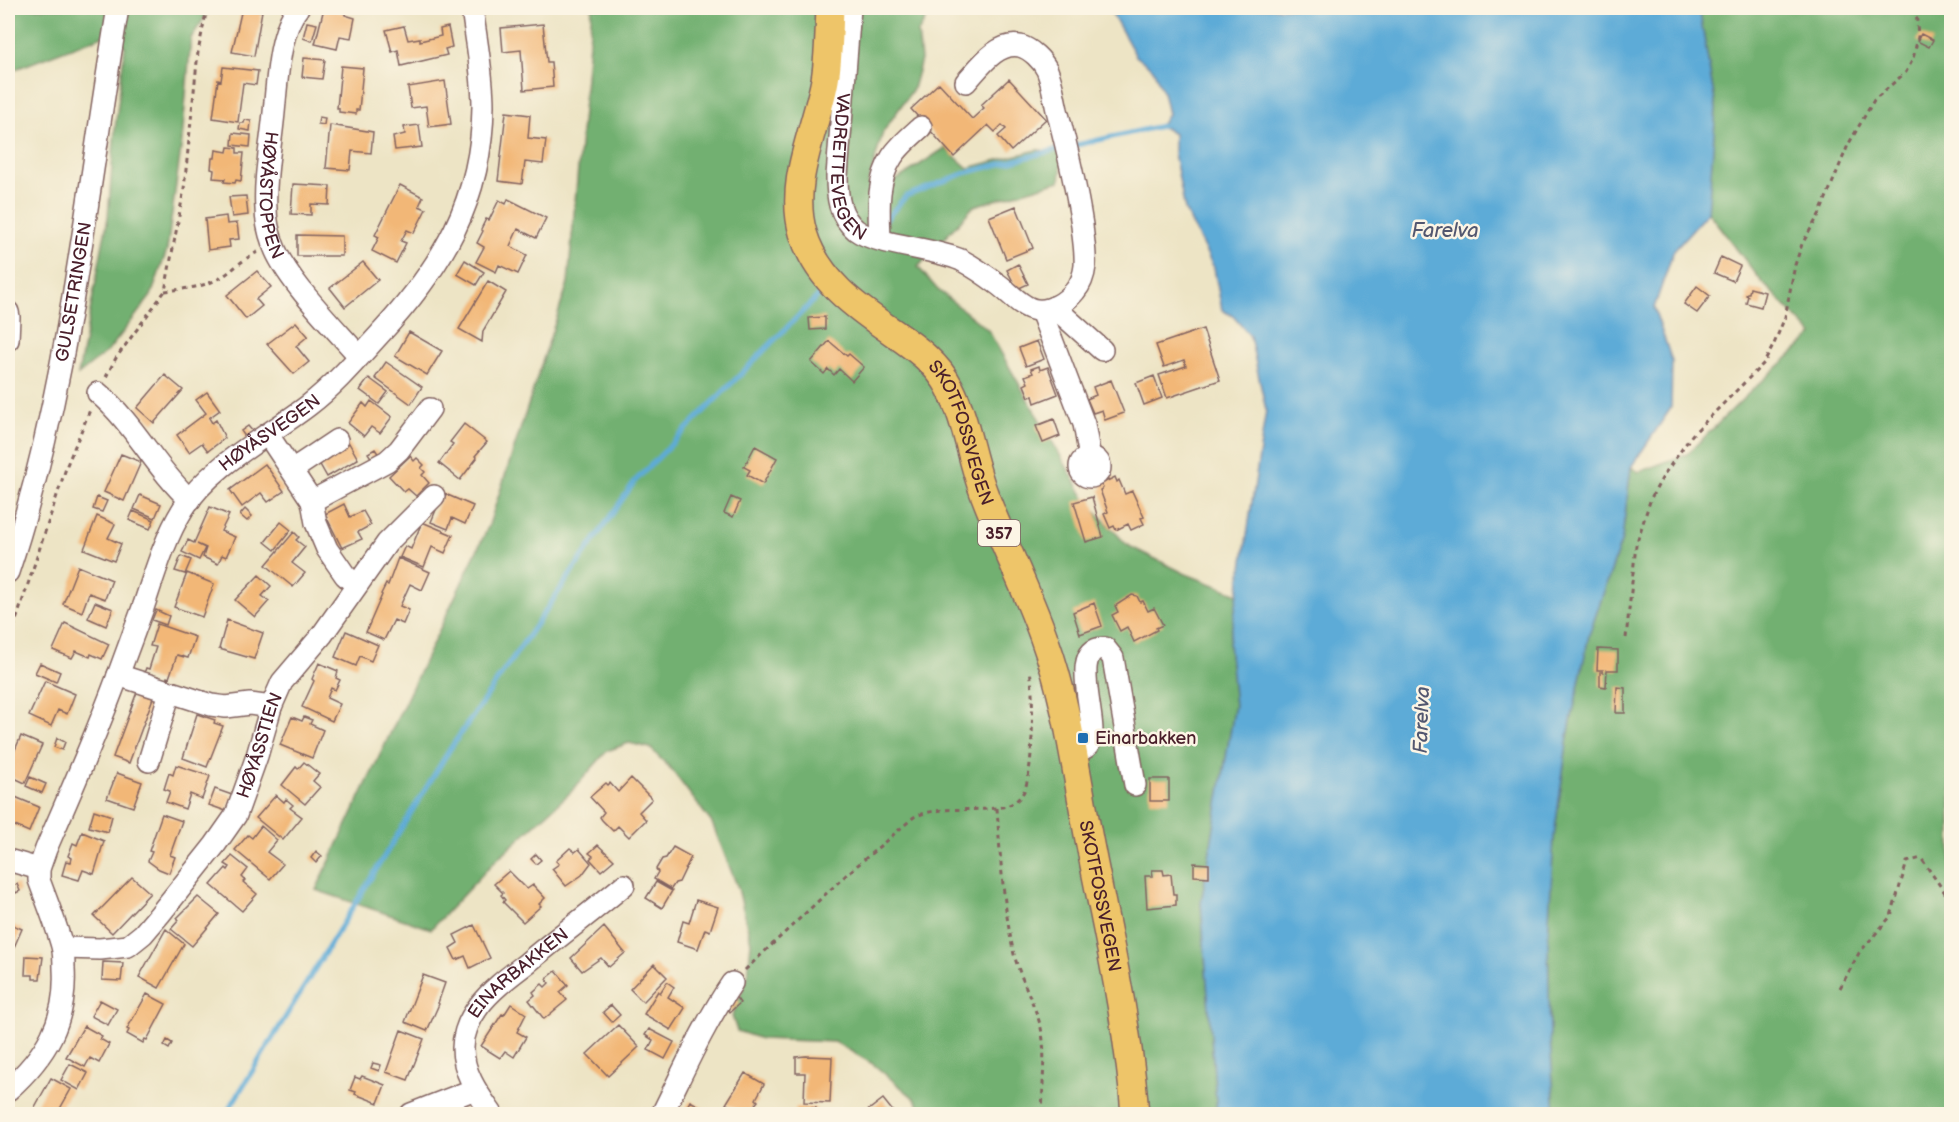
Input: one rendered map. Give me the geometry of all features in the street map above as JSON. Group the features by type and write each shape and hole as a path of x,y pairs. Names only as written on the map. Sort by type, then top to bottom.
{"main road":[{"name":"SKOTFOSSVEGEN","path":"830,8 825,80 800,185 803,231 810,251 831,284 872,318 917,349 942,374 949,385 961,417 978,479 1046,643 1073,753 1105,912 1128,1049 1135,1114"}],"street":[{"name":"GULSETRINGEN","path":"8,572 44,440 72,311 118,8"},
{"name":"HØYÅSTOPPEN","path":"298,8 283,44 268,161 266,208 273,245 280,260 359,356"},
{"name":"HØYÅSVEGEN","path":"39,869 103,718 164,547 189,500 214,474 312,403 359,356 407,304 423,283 461,219 480,145 483,104 472,8"},
{"name":"VADRETTEVEGEN","path":"850,8 837,192 843,215 859,232 962,261 979,270 1032,310 1048,309 1102,350"},
{"path":"966,82 986,60 1010,46 1020,46 1033,53 1047,69 1073,169 1085,266 1077,289 1066,300 1048,309 1067,379 1084,424 1090,458"},
{"path":"880,239 879,195 884,176 892,157 921,127"},
{"path":"8,312 8,340"},
{"path":"98,393 120,414 176,487 189,500"},
{"path":"312,501 387,461 399,450 430,409"},
{"path":"268,435 312,501 316,523 327,549 345,575 356,585"},
{"path":"292,470 338,440"},
{"name":"HØYÅSSTIEN","path":"63,948 117,948 128,946 143,934 208,854 236,814 257,756 271,707 282,682 322,635 387,543 434,496"},
{"path":"1073,753 1086,748 1092,739 1086,681 1087,661 1089,655 1095,650 1105,648 1113,658 1135,785"},
{"path":"118,675 211,705 226,707 250,704 271,707"},
{"path":"149,761 170,692"},
{"path":"8,860 39,869 39,880 63,948 65,985 64,1002 48,1044 37,1061 8,1090"},
{"name":"EINARBAKKEN","path":"492,1114 469,1076 463,1051 464,1037 470,1020 478,1008 512,974 624,885"},
{"path":"662,1114 720,1000 732,983"},
{"path":"411,1114 475,1089"}],"path":[{"path":"8,645 82,425 116,358 165,291 184,189 198,52 207,8"},
{"path":"1626,638 1636,545 1651,498 1665,473 1692,435 1764,363 1785,317 1802,244 1820,213 1848,145 1874,100 1891,88 1906,72 1913,59 1918,37 1916,8"},
{"path":"165,291 204,285 273,245"},
{"path":"732,983 846,875 914,817 941,809 997,808 1011,804 1018,799 1024,791 1029,775 1032,725 1030,668"},
{"path":"997,808 1000,856 1012,947 1041,1027 1044,1052 1043,1114"},
{"path":"1840,988 1859,953 1891,916 1907,862 1921,858 1952,903"}],"green space":[{"path":"8,8 211,8 191,38 182,141 167,250 151,296 109,350 78,375 108,217 125,46 105,35 8,72"},
{"path":"592,8 932,8 918,33 921,60 913,89 883,132 868,184 886,187 945,148 968,168 1037,150 1063,152 1060,181 974,206 918,267 937,289 988,330 1087,502 1127,545 1186,574 1238,594 1229,643 1235,705 1201,903 1217,1114 924,1114 915,1099 873,1064 835,1042 761,1039 737,1031 732,1016 748,976 751,942 738,888 712,823 671,769 650,748 629,743 607,751 572,791 495,861 431,929 316,890 489,525 568,283"},
{"path":"1699,8 1951,8 1951,1114 1555,1114 1550,1038 1548,936 1554,837 1568,736 1589,635 1622,539 1631,467 1639,472 1687,454 1813,335 1762,282 1708,212 1716,108"}],"water":[{"name":"Farelva","path":"1109,8 1699,8 1716,108 1708,212 1674,250 1654,308 1672,361 1671,408 1631,467 1622,539 1589,635 1568,736 1554,837 1548,937 1550,1038 1555,1114 1217,1114 1201,903 1235,705 1229,643 1266,410 1250,336 1233,316 1222,310 1214,268 1185,210 1174,153 1174,134 1161,126 1168,114 1163,92 1153,69 1136,56"}],"building":[{"path":"242,8 262,11 254,56 232,52"},
{"path":"324,8 355,18 351,38 340,36 337,49 315,44"},
{"path":"307,22 317,24 312,41 303,38"},
{"path":"543,24 547,62 551,62 553,87 524,90 521,50 503,52 501,28"},
{"path":"404,26 408,40 420,38 420,41 441,36 440,29 448,27 452,47 445,49 447,55 401,66 398,50 392,52 386,30"},
{"path":"1921,34 1933,40 1929,47 1917,41"},
{"path":"304,58 325,60 322,79 302,77"},
{"path":"341,66 363,68 359,110 356,110 356,114 339,112 337,108"},
{"path":"223,67 258,71 256,85 243,83 238,122 213,118 218,80 221,81"},
{"path":"1009,79 1046,119 1011,151 998,136 1006,129 1002,125 995,132 988,125 954,157 911,109 939,83 972,119 984,108 981,105"},
{"path":"445,81 451,124 429,127 426,106 411,108 408,87"},
{"path":"506,112 530,115 528,138 546,140 543,164 525,162 522,184 498,181"},
{"path":"319,117 325,118 324,125 318,124"},
{"path":"245,120 251,121 250,131 239,129 240,123 244,123"},
{"path":"330,125 373,132 371,153 352,151 350,170 326,168"},
{"path":"419,125 422,147 395,150 393,137 405,134 404,127"},
{"path":"233,133 251,135 250,147 232,145"},
{"path":"228,147 237,148 237,153 244,153 241,181 236,180 235,183 213,178 214,170 211,169 212,158 215,158 216,150 227,152"},
{"path":"293,184 330,186 329,205 311,204 311,215 291,214"},
{"path":"400,185 423,197 419,206 426,209 414,233 407,230 401,241 406,243 396,263 372,251 379,237 375,235"},
{"path":"246,196 248,215 232,217 229,197"},
{"path":"508,199 546,218 536,238 518,229 510,246 527,255 518,274 499,265 496,272 476,262 484,247 477,243 486,219 489,220 499,200 506,204"},
{"path":"1016,206 1033,248 1006,259 989,217"},
{"path":"226,216 227,224 237,223 239,239 229,240 230,247 208,250 205,219"},
{"path":"297,235 342,236 342,256 297,256"},
{"path":"1721,257 1740,266 1733,281 1714,273"},
{"path":"465,260 484,272 476,285 457,274"},
{"path":"363,262 378,280 345,307 330,288"},
{"path":"1018,264 1028,284 1017,289 1007,270"},
{"path":"257,271 271,287 256,299 262,306 246,319 227,295"},
{"path":"488,281 506,292 483,331 482,342 459,329"},
{"path":"1697,286 1710,296 1697,313 1684,304"},
{"path":"1750,288 1765,292 1761,307 1746,303 1748,296 1746,295"},
{"path":"825,317 825,329 810,330 809,318"},
{"path":"296,322 308,336 296,346 309,362 294,374 267,344"},
{"path":"1203,329 1220,380 1167,398 1159,375 1186,366 1184,360 1164,367 1156,345"},
{"path":"409,332 442,351 427,375 395,356"},
{"path":"829,341 864,367 852,381 839,369 834,375 828,369 824,374 811,362"},
{"path":"1037,341 1044,359 1026,366 1019,348"},
{"path":"386,362 422,387 411,404 375,378"},
{"path":"1039,366 1040,370 1048,367 1058,394 1035,403 1033,396 1029,397 1024,385 1028,383 1025,376 1033,373 1031,369"},
{"path":"165,375 183,390 154,423 137,408"},
{"path":"1154,376 1162,398 1144,405 1136,383"},
{"path":"369,378 388,392 379,404 360,390"},
{"path":"1111,380 1124,413 1105,420 1102,410 1093,413 1087,399 1096,395 1093,387"},
{"path":"207,392 220,410 209,418 212,423 216,420 225,438 208,451 202,443 189,452 177,435 206,413 196,400"},
{"path":"371,401 392,417 380,433 371,427 364,436 348,423 363,403 367,407"},
{"path":"1054,419 1060,436 1043,443 1036,426"},
{"path":"464,424 487,442 460,480 439,463 453,444 450,442"},
{"path":"248,426 254,433 246,438 241,431"},
{"path":"349,443 358,459 327,477 318,461"},
{"path":"755,446 777,458 763,484 747,475 750,470 744,467"},
{"path":"375,449 379,455 372,459 368,453"},
{"path":"121,454 141,462 124,501 104,492"},
{"path":"410,456 414,461 417,458 424,465 421,468 425,472 422,475 429,483 416,496 408,489 404,492 389,476"},
{"path":"265,464 284,491 268,502 261,493 242,507 230,490"},
{"path":"1115,477 1117,482 1119,480 1125,494 1132,491 1144,517 1141,518 1144,524 1131,530 1128,524 1116,530 1114,526 1110,528 1104,514 1108,512 1100,490 1103,488 1101,484"},
{"path":"443,493 473,506 465,524 452,518 448,529 431,522"},
{"path":"140,495 161,504 155,518 134,509"},
{"path":"97,497 107,501 102,512 93,509"},
{"path":"731,497 740,501 733,517 724,513"},
{"path":"1092,497 1103,537 1086,542 1074,502"},
{"path":"344,504 350,517 363,511 371,525 358,532 362,539 342,548 325,514"},
{"path":"210,507 229,515 221,531 235,537 226,557 222,555 218,564 203,557 206,548 197,544 205,548 199,560 182,552 188,540 194,543"},
{"path":"245,509 252,516 247,521 240,515"},
{"path":"133,511 154,520 150,529 129,520"},
{"path":"97,516 115,524 108,538 121,544 114,561 84,549"},
{"path":"281,522 291,530 275,550 265,542"},
{"path":"422,522 453,535 445,553 432,547 424,567 400,557 405,546 411,549"},
{"path":"294,532 299,537 296,540 305,547 292,563 305,573 293,587 266,565"},
{"path":"181,556 191,560 185,574 175,571"},
{"path":"398,558 430,572 422,590 410,584 400,606 409,610 403,624 394,620 384,640 366,632"},
{"path":"78,566 112,580 105,599 89,593 82,612 63,604"},
{"path":"187,573 214,584 202,617 174,607"},
{"path":"259,575 271,586 262,596 269,601 255,617 235,600"},
{"path":"1132,595 1137,596 1140,602 1143,601 1148,611 1154,608 1163,625 1134,642 1127,627 1120,631 1112,615 1118,612 1115,606"},
{"path":"95,602 113,609 106,626 88,618"},
{"path":"1094,603 1102,626 1080,634 1073,612"},
{"path":"156,610 169,616 166,625 152,620"},
{"path":"227,620 263,633 254,659 219,649"},
{"path":"65,623 109,644 102,659 76,651 72,658 53,650"},
{"path":"157,624 195,637 188,658 177,655 165,683 143,676 146,668 149,669 156,647 150,646"},
{"path":"346,631 378,645 371,661 360,656 356,666 335,657"},
{"path":"1598,649 1618,650 1618,670 1607,670 1606,687 1600,686 1600,672 1603,670 1597,670"},
{"path":"40,663 60,672 56,682 35,673"},
{"path":"319,663 338,671 336,678 340,680 335,690 331,688 327,698 340,704 332,721 302,707 314,681 312,679"},
{"path":"45,681 75,694 67,714 58,710 51,726 29,716"},
{"path":"1617,687 1625,688 1625,713 1616,713"},
{"path":"137,692 153,698 129,763 113,757"},
{"path":"197,714 215,720 214,723 223,726 207,767 183,758"},
{"path":"292,717 302,721 304,717 312,720 310,724 323,730 312,758 280,745"},
{"path":"21,736 42,745 25,783 8,775 8,766"},
{"path":"57,738 65,742 62,750 54,747"},
{"path":"304,762 319,774 313,781 320,787 305,804 282,785 296,767 298,769"},
{"path":"176,765 210,776 202,799 190,794 185,809 166,802 170,791 164,789 169,773 173,775"},
{"path":"117,773 142,782 133,807 107,798"},
{"path":"30,777 46,784 42,793 26,786"},
{"path":"631,778 652,799 639,812 646,820 629,837 618,826 613,831 602,820 600,817 604,812 590,797 606,783 608,785 610,783 618,792"},
{"path":"1150,779 1169,779 1169,801 1150,801"},
{"path":"215,789 232,795 226,811 209,805"},
{"path":"8,794 39,807 29,832 8,823"},
{"path":"276,795 284,802 286,799 293,805 290,808 302,817 283,840 256,818"},
{"path":"94,810 112,816 108,832 89,827"},
{"path":"162,814 182,821 170,855 175,857 169,873 148,861 152,852 149,851"},
{"path":"261,826 277,840 267,852 283,864 270,879 235,850 248,835 252,838"},
{"path":"82,832 104,841 94,874 83,870 79,880 62,875 66,861 71,862 72,858 68,856 73,843 77,845"},
{"path":"598,845 614,860 601,871 590,859 593,856 589,853"},
{"path":"673,847 691,857 679,882 675,883 671,889 654,879 658,872 656,869"},
{"path":"570,848 575,852 579,849 591,863 582,875 566,886 552,869 559,864 556,861"},
{"path":"316,851 322,856 316,863 311,858"},
{"path":"536,854 541,860 536,864 531,859"},
{"path":"232,856 248,869 242,877 245,880 243,882 257,894 242,911 211,885 226,868 228,870 230,867 225,864"},
{"path":"1194,863 1209,864 1209,877 1194,876"},
{"path":"1152,870 1163,870 1164,875 1171,874 1176,905 1147,908 1145,876 1153,876"},
{"path":"509,871 527,889 533,885 545,898 539,904 541,906 523,922 503,902 505,900 501,895 503,893 494,884"},
{"path":"132,877 150,893 112,933 94,916"},
{"path":"656,882 672,891 662,908 646,898"},
{"path":"17,884 20,891 16,893 13,886"},
{"path":"198,897 219,914 192,946 171,929 179,920 177,918"},
{"path":"696,900 718,907 710,931 705,929 698,949 677,942 683,921 689,923"},
{"path":"8,923 22,929 8,961"},
{"path":"474,925 490,958 470,968 465,956 456,960 450,948 458,943 454,935"},
{"path":"604,927 625,953 609,967 601,958 582,971 571,958"},
{"path":"166,929 184,944 159,988 139,977"},
{"path":"26,956 43,957 40,979 33,979 33,975 25,975"},
{"path":"103,962 123,963 121,981 102,980"},
{"path":"654,964 667,977 643,1002 630,989"},
{"path":"556,971 568,985 560,992 567,1000 544,1019 529,1000 535,995 533,992 542,984 545,987 549,983 546,979"},
{"path":"423,975 445,983 427,1031 405,1022"},
{"path":"667,982 674,987 668,997 685,1008 671,1030 644,1014 658,991 660,993"},
{"path":"147,994 166,1004 147,1040 145,1039 143,1043 127,1034 129,1030 127,1029"},
{"path":"735,996 740,1003 730,1012 725,1005"},
{"path":"100,1000 117,1009 108,1025 91,1016"},
{"path":"511,1004 526,1014 517,1032 526,1037 514,1057 505,1051 500,1058 481,1046"},
{"path":"611,1005 620,1015 612,1022 603,1012"},
{"path":"618,1025 639,1047 608,1076 587,1054"},
{"path":"84,1026 102,1036 100,1039 109,1044 99,1063 90,1058 85,1067 66,1057"},
{"path":"649,1029 674,1042 665,1059 648,1050 653,1040 645,1035"},
{"path":"401,1030 424,1039 408,1080 386,1072"},
{"path":"167,1040 172,1043 169,1049 164,1046"},
{"path":"796,1057 832,1057 830,1103 804,1102 805,1073 796,1073"},
{"path":"373,1063 381,1065 379,1071 371,1068"},
{"path":"70,1064 88,1073 79,1090 61,1080"},
{"path":"745,1073 764,1084 756,1099 758,1101 747,1114 726,1104"},
{"path":"362,1076 385,1085 378,1103 350,1090 355,1077 360,1079"},
{"path":"51,1078 71,1089 57,1114 31,1114"},
{"path":"883,1099 895,1114 867,1114 866,1112"},
{"path":"690,1101 705,1109 701,1114 683,1114"},
{"path":"796,1107 816,1108 816,1114 795,1114"}],"waterway":[{"path":"1072,146 1161,126"},
{"path":"886,219 906,196 965,173 1063,148"},
{"path":"226,1114 450,749 635,481 820,294"}],"place":[{"name":"Einarbakken","path":"1083,738"}]}
